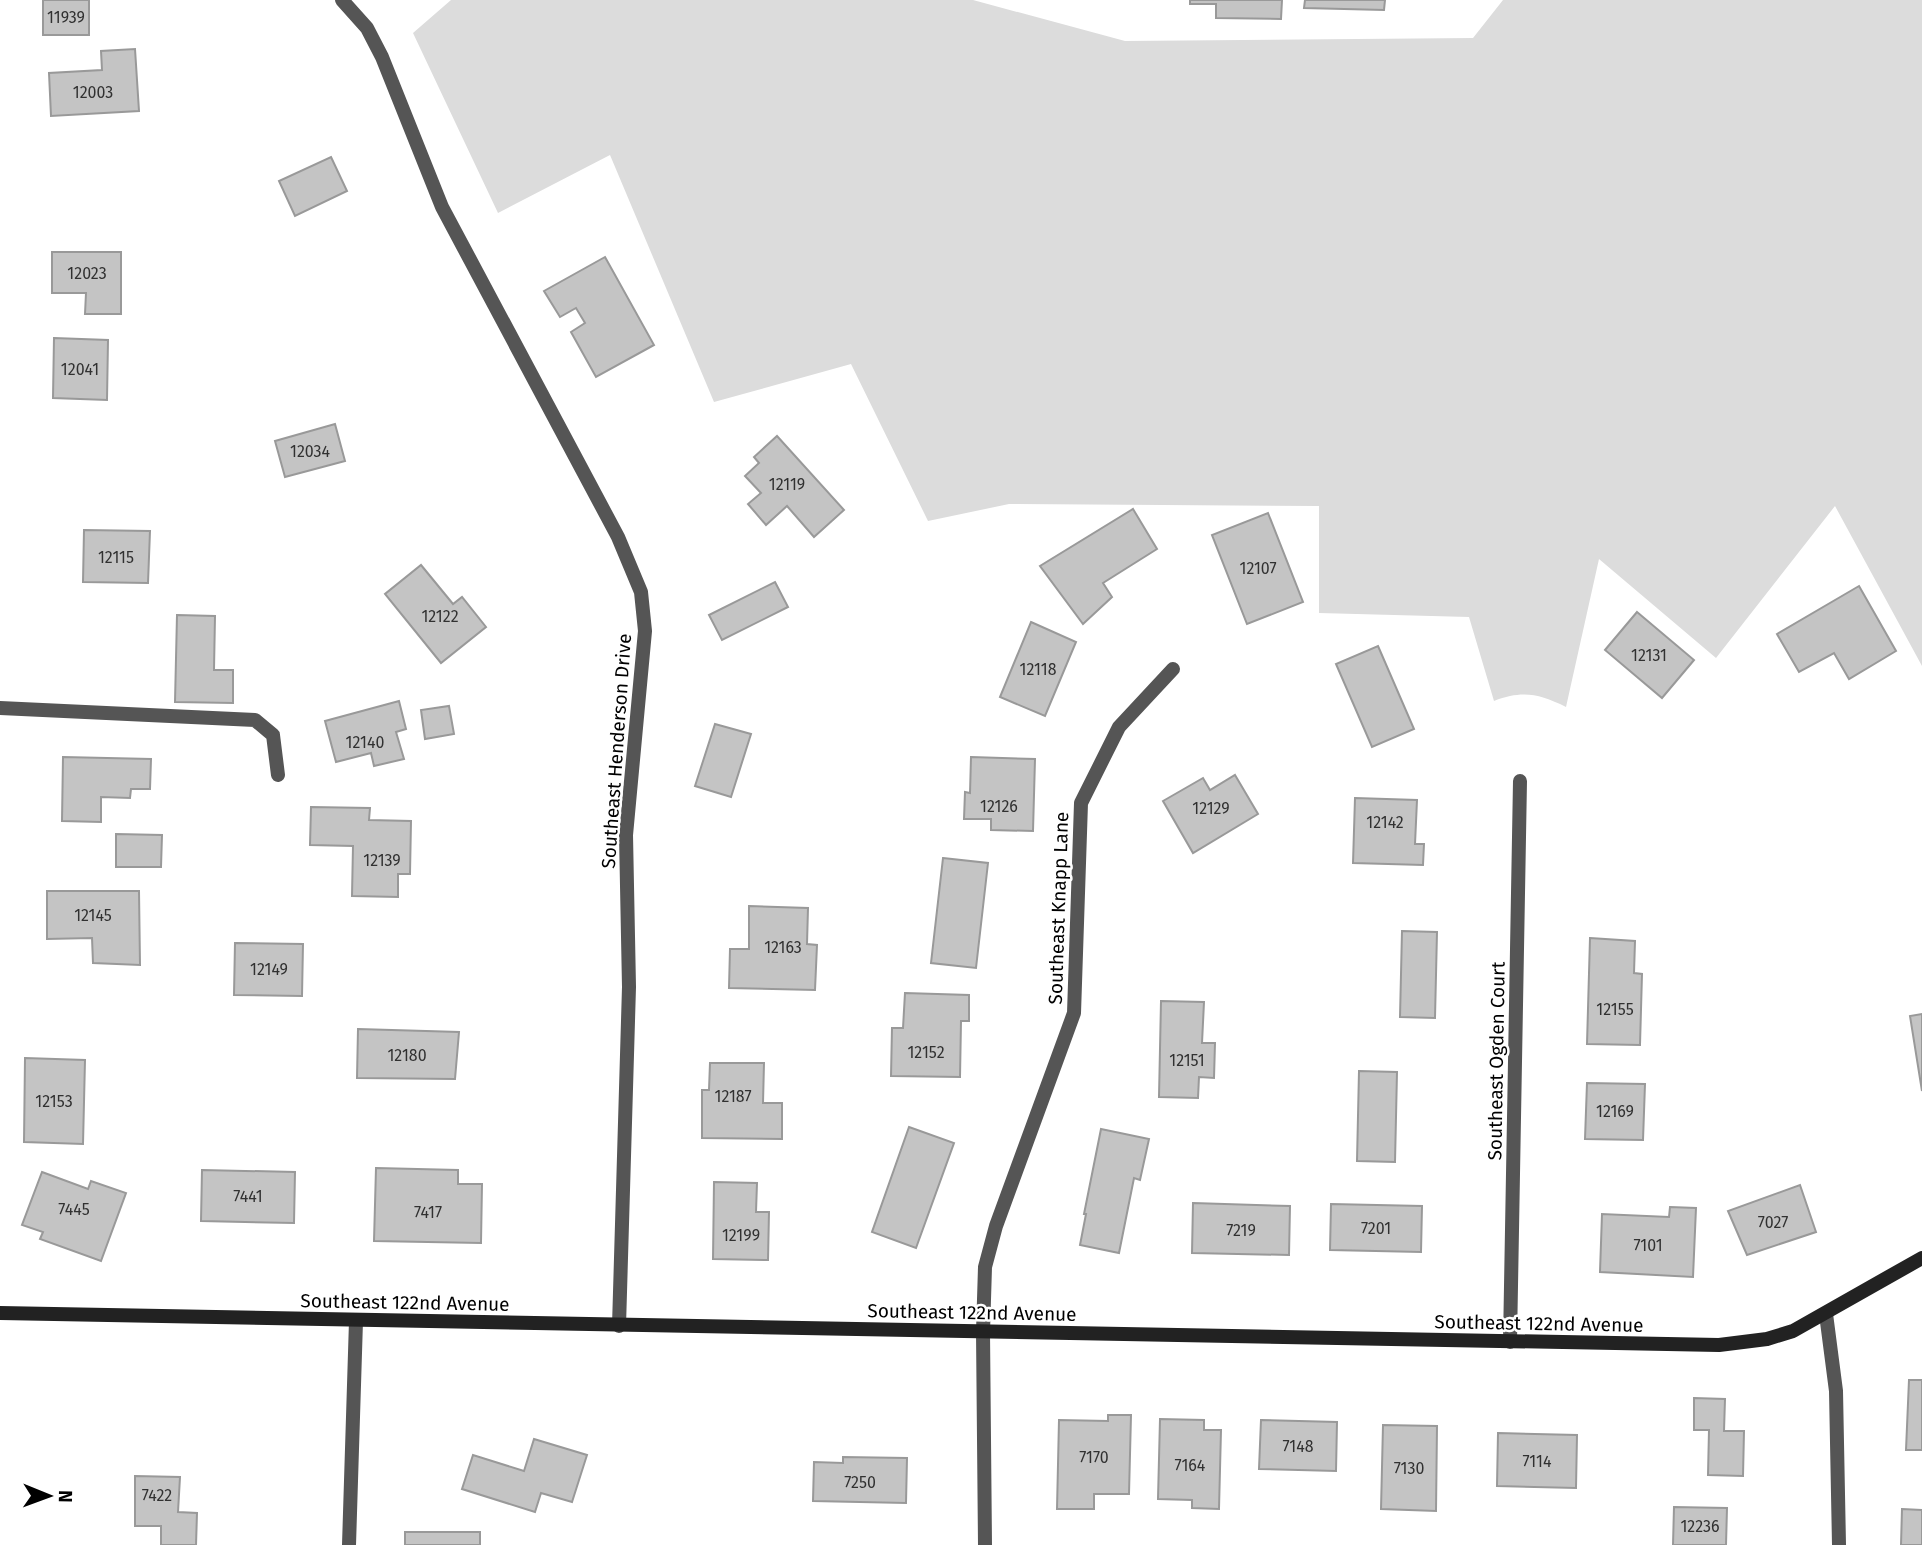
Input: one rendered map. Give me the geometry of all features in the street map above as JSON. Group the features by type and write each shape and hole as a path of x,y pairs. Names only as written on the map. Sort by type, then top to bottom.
{"street":[{"name":"Southeast Henderson Drive","path":"342,0 366,28 382,57 442,208 617,535 641,592 645,631 626,835 629,987 619,1326"},
{"name":"Southeast Knapp Lane","path":"985,1545 985,1267 996,1226 1074,1013 1081,803 1119,727 1173,669"},
{"path":"0,708 255,720 272,735 278,775"},
{"name":"Southeast Ogden Court","path":"1510,1342 1520,781"},
{"name":"Southeast 122nd Avenue","path":"0,1313 1719,1345 1744,1343 1793,1331 1922,1258"},
{"path":"1826,1314 1836,1391 1839,1545"},
{"path":"349,1545 356,1321"}],"shaded area":[{"path":"451,0 973,0 1125,41 1473,38 1503,0 1922,0 1922,666 1835,506 1716,658 1599,559 1566,707 1531,695 1514,695 1494,701 1469,617 1319,613 1319,506 1009,504 928,521 851,364 714,402 610,155 498,213 413,33"}],"building":[{"path":"43,0 89,0 89,35 43,35"},
{"path":"1190,0 1282,0 1281,19 1216,18 1216,4 1190,4"},
{"path":"1305,0 1385,0 1384,10 1304,8"},
{"path":"135,49 139,111 51,116 49,73 102,70 101,51"},
{"path":"331,157 347,191 295,216 279,181"},
{"path":"52,252 121,252 121,314 85,314 86,293 52,293"},
{"path":"605,257 654,345 596,377 571,332 585,323 576,308 560,317 544,291"},
{"path":"54,338 108,340 107,400 53,398"},
{"path":"335,424 345,461 285,477 275,441"},
{"path":"777,436 844,510 814,537 787,506 766,525 748,504 761,493 745,476 759,463 754,457"},
{"path":"1133,509 1157,549 1103,583 1112,597 1083,624 1040,566"},
{"path":"1268,513 1303,602 1247,624 1212,535"},
{"path":"84,530 150,531 148,583 83,582"},
{"path":"421,565 453,604 462,597 486,627 441,663 385,594"},
{"path":"775,582 788,607 722,640 709,615"},
{"path":"1859,586 1896,651 1849,679 1834,653 1799,672 1777,634"},
{"path":"1637,612 1694,660 1662,698 1605,650"},
{"path":"177,615 215,616 214,670 233,670 233,703 175,702"},
{"path":"1031,622 1076,642 1045,716 1000,697"},
{"path":"1378,646 1414,729 1372,747 1336,664"},
{"path":"399,701 406,729 396,732 404,759 374,766 371,753 336,762 325,721"},
{"path":"449,706 454,734 425,739 421,710"},
{"path":"715,724 751,734 731,797 695,786"},
{"path":"63,757 151,759 150,789 131,789 130,798 101,797 101,822 62,821"},
{"path":"971,757 1035,759 1033,831 991,830 991,819 964,819 965,792 970,793"},
{"path":"1235,775 1258,814 1193,853 1163,801 1203,778 1210,790"},
{"path":"1355,798 1417,800 1415,844 1424,844 1423,865 1353,863"},
{"path":"311,807 370,808 369,820 411,821 410,874 398,874 398,897 352,896 353,846 310,845"},
{"path":"116,834 162,835 161,867 116,867"},
{"path":"943,858 988,863 976,968 931,963"},
{"path":"47,891 139,891 140,965 93,963 92,938 47,939"},
{"path":"749,906 808,908 807,944 817,945 815,990 729,988 730,949 749,949"},
{"path":"1402,931 1437,932 1435,1018 1400,1017"},
{"path":"1590,938 1635,941 1634,973 1642,974 1640,1045 1587,1044"},
{"path":"235,943 303,944 302,996 234,995"},
{"path":"905,993 969,995 969,1021 961,1021 960,1077 891,1076 892,1028 903,1028"},
{"path":"1161,1001 1204,1002 1202,1043 1215,1043 1214,1078 1199,1077 1198,1098 1159,1097"},
{"path":"1922,1014 1922,1091 1910,1016"},
{"path":"358,1029 459,1032 455,1079 357,1078"},
{"path":"25,1058 85,1060 83,1144 24,1142"},
{"path":"710,1063 764,1063 763,1103 782,1103 782,1139 702,1138 702,1090 709,1090"},
{"path":"1359,1071 1397,1072 1395,1162 1357,1161"},
{"path":"1587,1083 1645,1084 1643,1140 1585,1139"},
{"path":"909,1127 954,1143 916,1248 872,1232"},
{"path":"1101,1129 1149,1139 1140,1180 1134,1178 1119,1253 1080,1245"},
{"path":"376,1168 458,1170 458,1184 482,1184 481,1243 374,1241"},
{"path":"202,1170 295,1172 294,1223 201,1221"},
{"path":"42,1172 88,1189 91,1181 126,1193 101,1261 40,1239 43,1232 22,1225"},
{"path":"714,1182 757,1183 756,1212 769,1212 768,1260 713,1259"},
{"path":"1800,1185 1816,1232 1747,1255 1728,1211"},
{"path":"1193,1203 1290,1206 1289,1255 1192,1253"},
{"path":"1331,1204 1422,1206 1421,1252 1330,1250"},
{"path":"1670,1207 1696,1208 1693,1277 1600,1272 1602,1214 1669,1217"},
{"path":"1909,1380 1922,1380 1922,1450 1906,1450"},
{"path":"1694,1398 1725,1399 1724,1431 1744,1431 1743,1476 1708,1475 1709,1430 1694,1430"},
{"path":"1108,1415 1131,1415 1129,1494 1094,1494 1094,1509 1057,1509 1059,1420 1108,1421"},
{"path":"1160,1419 1204,1420 1204,1430 1221,1430 1219,1509 1192,1508 1192,1500 1158,1499"},
{"path":"1261,1420 1337,1422 1336,1471 1259,1469"},
{"path":"1383,1425 1437,1426 1436,1511 1381,1509"},
{"path":"1498,1433 1577,1435 1576,1488 1497,1486"},
{"path":"534,1439 587,1455 572,1502 541,1493 535,1512 462,1489 473,1455 524,1471"},
{"path":"843,1457 907,1458 906,1503 813,1501 814,1462 843,1463"},
{"path":"135,1476 180,1477 178,1512 197,1513 196,1545 161,1545 161,1526 135,1526"},
{"path":"1674,1507 1727,1508 1726,1545 1673,1545"},
{"path":"1902,1509 1922,1510 1922,1545 1901,1545"},
{"path":"405,1532 480,1532 480,1545 405,1545"}]}
